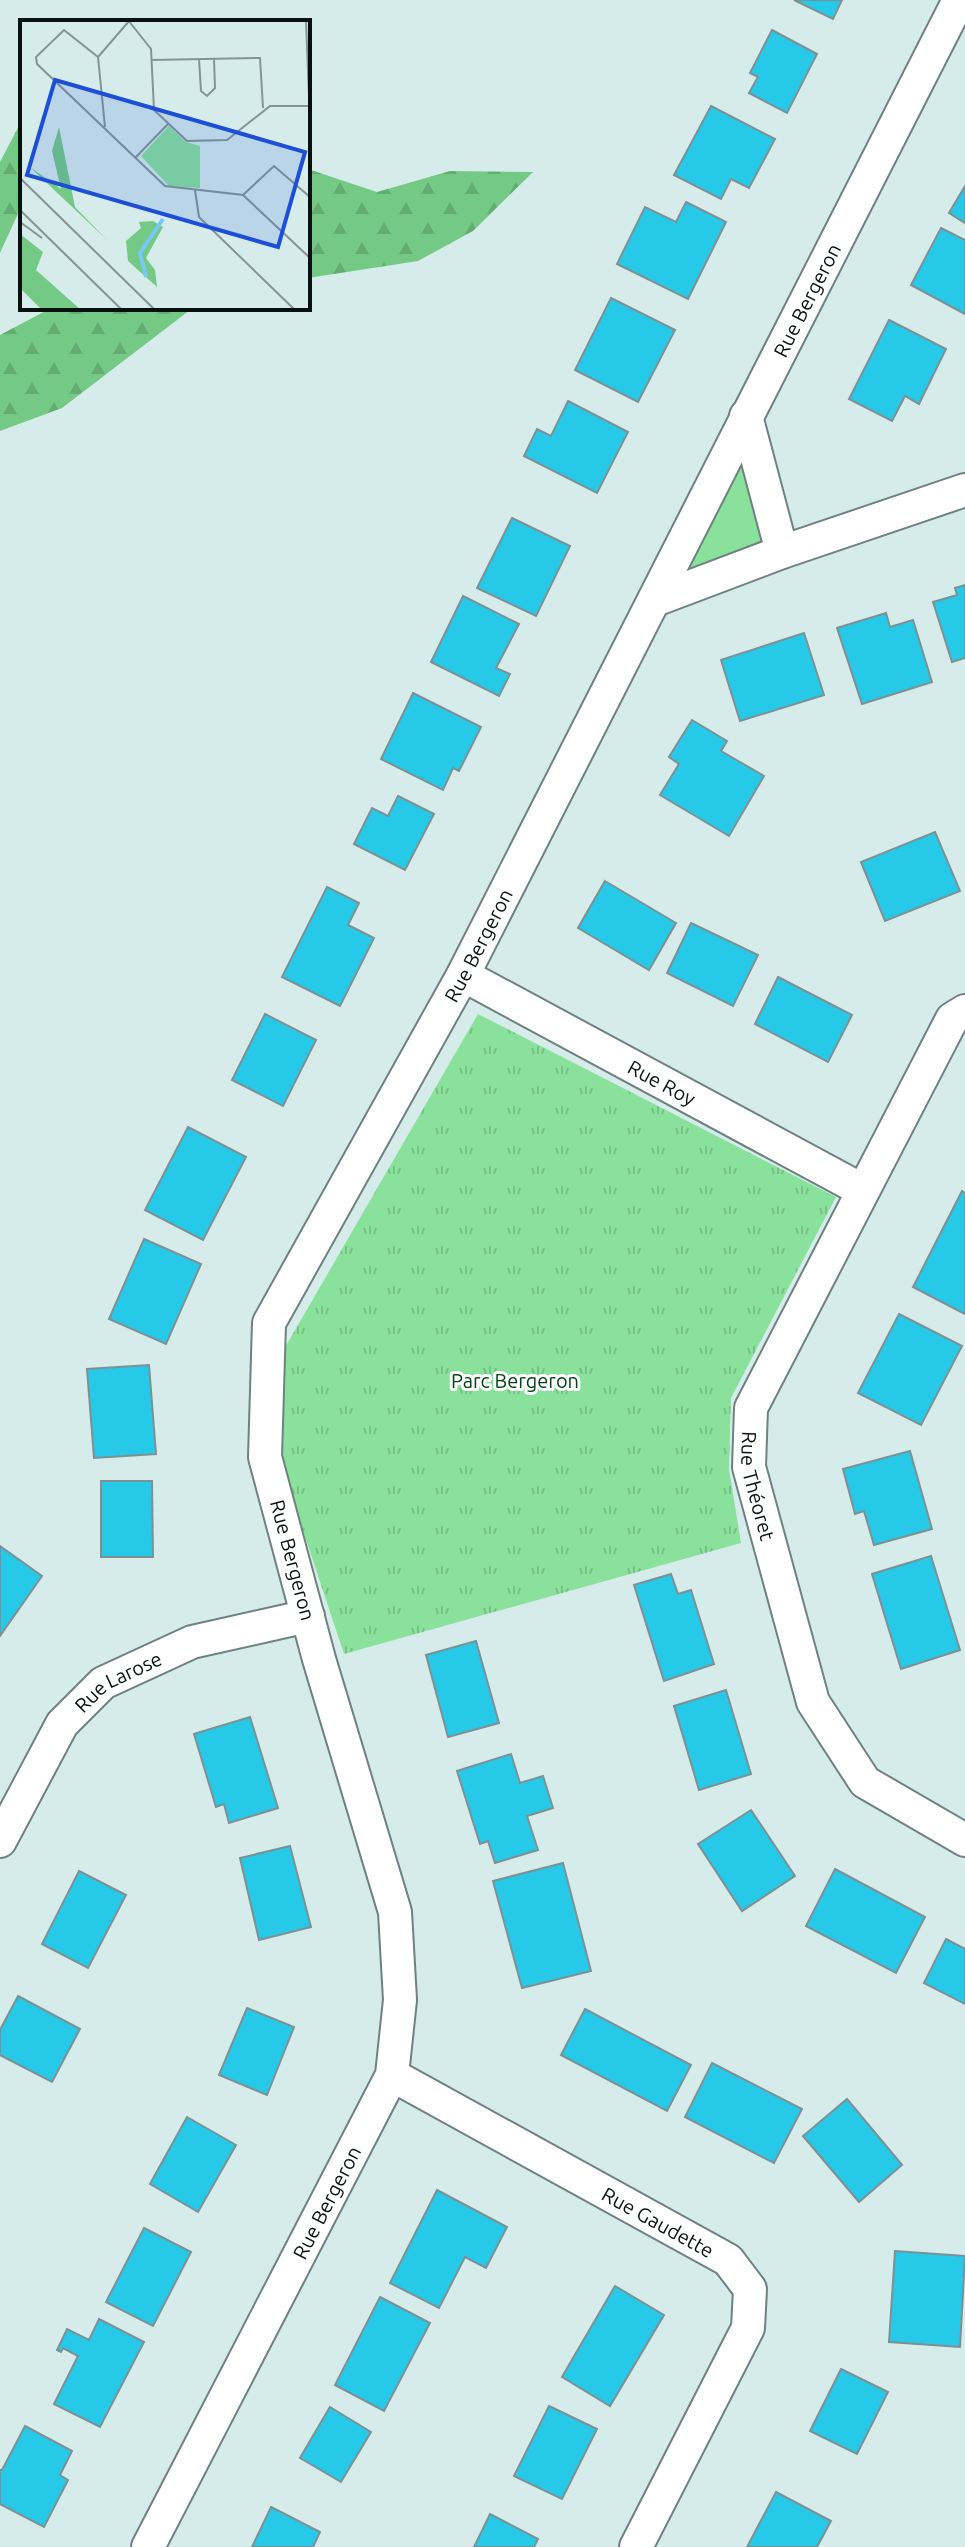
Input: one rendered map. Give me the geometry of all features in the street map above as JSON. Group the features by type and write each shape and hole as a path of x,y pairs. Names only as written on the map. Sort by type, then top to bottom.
{"street":[{"name":"Rue Bergeron","path":"148,2547 392,2075 400,2000 395,1912 265,1457 269,1323 463,975 959,0"},
{"path":"746,416 782,552"},
{"path":"655,600 782,552 965,490"},
{"name":"Rue Roy","path":"463,975 862,1190"},
{"name":"Rue Théoret","path":"965,1011 952,1019 751,1408 749,1467 813,1702 865,1782 965,1840"},
{"name":"Rue Larose","path":"0,1841 62,1724 103,1683 192,1642 308,1616"},
{"name":"Rue Gaudette","path":"392,2075 728,2260 750,2289 748,2328 636,2547"}],"green space":[{"path":"20,124 20,209 0,253 0,162"},
{"path":"310,170 377,192 450,171 533,172 473,231 418,261 310,278"},
{"path":"47,310 190,310 62,408 0,431 0,335"},
{"path":"743,450 768,544 676,581"},
{"name":"Parc Bergeron","path":"478,1014 836,1197 731,1398 729,1469 741,1543 344,1654 283,1470 276,1363"}],"building":[{"path":"794,0 842,0 833,19"},
{"path":"772,30 817,54 787,113 749,93 758,77 750,73"},
{"path":"711,106 775,139 749,188 731,179 721,199 674,175"},
{"path":"965,186 965,223 949,213"},
{"path":"686,202 726,222 688,299 617,264 645,207 676,222"},
{"path":"941,228 965,240 965,314 911,285"},
{"path":"611,298 675,330 638,402 575,370"},
{"path":"889,320 946,349 919,404 905,396 892,421 849,399"},
{"path":"568,401 628,432 597,493 524,456 537,429 551,436"},
{"path":"512,518 570,546 536,616 477,588"},
{"path":"965,585 965,658 952,662 933,602 957,595 955,588"},
{"path":"463,596 519,624 496,668 510,674 499,696 431,662"},
{"path":"886,613 890,627 913,620 932,682 862,704 837,628"},
{"path":"804,633 824,695 740,721 721,660"},
{"path":"413,693 481,727 459,771 453,768 443,790 381,759"},
{"path":"692,720 727,741 721,751 764,776 729,836 660,795 679,764 669,757"},
{"path":"398,796 434,814 405,870 354,844 372,808 388,816"},
{"path":"935,832 960,891 885,921 861,862"},
{"path":"605,881 676,923 649,970 578,928"},
{"path":"327,887 359,903 348,925 374,938 340,1006 282,977"},
{"path":"691,923 758,955 733,1006 667,973"},
{"path":"778,977 852,1015 828,1062 755,1024"},
{"path":"265,1014 316,1040 283,1106 232,1080"},
{"path":"188,1127 246,1157 203,1240 145,1210"},
{"path":"962,1191 965,1193 965,1314 913,1287"},
{"path":"144,1239 201,1264 166,1344 109,1319"},
{"path":"899,1314 962,1346 921,1425 858,1393"},
{"path":"149,1365 156,1454 94,1458 87,1369"},
{"path":"910,1451 932,1529 874,1545 864,1511 855,1514 843,1469"},
{"path":"101,1481 152,1481 153,1557 101,1557"},
{"path":"0,1546 42,1576 0,1636"},
{"path":"931,1556 960,1650 901,1669 872,1574"},
{"path":"671,1574 678,1594 691,1590 714,1664 664,1681 634,1585"},
{"path":"476,1641 499,1723 448,1737 426,1655"},
{"path":"726,1690 751,1774 699,1790 674,1706"},
{"path":"250,1717 278,1808 229,1823 224,1804 216,1807 194,1734"},
{"path":"511,1754 520,1783 543,1776 553,1808 527,1816 538,1850 495,1863 488,1841 480,1844 457,1771"},
{"path":"751,1810 795,1876 742,1911 698,1844"},
{"path":"290,1846 311,1927 259,1940 240,1858"},
{"path":"563,1863 591,1971 522,1988 493,1881"},
{"path":"835,1869 925,1917 896,1973 806,1926"},
{"path":"79,1871 126,1895 88,1968 42,1944"},
{"path":"946,1939 965,1949 965,2004 924,1983"},
{"path":"18,1996 80,2029 52,2082 0,2055 0,2030"},
{"path":"247,2008 294,2027 267,2095 219,2075"},
{"path":"585,2009 691,2065 667,2111 561,2055"},
{"path":"712,2063 802,2109 774,2163 685,2117"},
{"path":"847,2099 902,2165 859,2202 803,2136"},
{"path":"187,2117 236,2145 198,2212 150,2184"},
{"path":"437,2190 507,2227 486,2268 465,2257 439,2308 390,2283"},
{"path":"144,2228 191,2252 153,2326 106,2302"},
{"path":"895,2251 965,2256 960,2347 889,2342"},
{"path":"615,2286 664,2315 610,2406 562,2377"},
{"path":"380,2297 430,2323 384,2411 335,2385"},
{"path":"99,2319 144,2342 100,2427 54,2404 78,2356 63,2348 61,2352 57,2350 67,2329 89,2340"},
{"path":"841,2369 888,2392 857,2454 810,2431"},
{"path":"549,2406 597,2429 562,2499 514,2476"},
{"path":"330,2407 371,2432 341,2482 300,2458"},
{"path":"25,2426 72,2451 60,2475 68,2480 44,2527 0,2504 0,2470"},
{"path":"776,2492 831,2521 817,2547 747,2547"},
{"path":"271,2507 320,2532 313,2547 252,2547"},
{"path":"490,2514 538,2539 534,2547 474,2547"}]}
